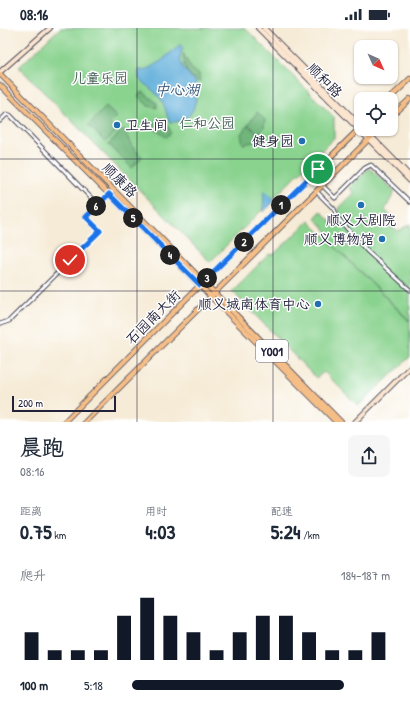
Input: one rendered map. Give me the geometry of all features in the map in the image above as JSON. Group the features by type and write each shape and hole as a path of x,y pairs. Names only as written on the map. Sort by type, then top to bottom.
{"main road":[{"path":"0,73 50,28"},
{"name":"顺和路","path":"258,28 354,121"},
{"name":"顺和路","path":"264,28 354,121"},
{"name":"顺康路","path":"0,73 336,422"},
{"path":"396,92 410,79"},
{"name":"顺康路","path":"0,85 109,194 202,283"},
{"path":"398,110 410,99"},
{"name":"石园南大街","path":"64,422 202,283 354,135"},
{"name":"顺和路","path":"370,138 410,176"},
{"name":"顺和路","path":"370,138 410,181"},
{"name":"石园南大街","path":"85,422 370,138"},
{"name":"顺康路","path":"213,295 341,422"},
{"path":"355,422 410,367"}],"street":[{"path":"0,121 7,114 10,115 98,205"},
{"path":"329,204 365,168 371,165 410,202"},
{"path":"322,185 335,198"},
{"path":"0,324 9,320 100,231 86,217 114,190"},
{"path":"316,191 334,209 337,217 368,252 410,290"}],"green space":[{"name":"仁和公园","path":"60,28 245,28 334,117 334,138 210,262 19,67"},
{"path":"183,53 192,70 199,74 200,82 189,74 185,66"},
{"path":"143,92 157,103 157,108 148,106 138,96"},
{"path":"106,107 117,117 110,124 117,131 105,142 88,125"},
{"path":"257,112 265,120 264,127 260,134 248,125"},
{"path":"159,118 168,125 171,133 166,137 156,130 155,122"},
{"path":"248,125 259,136 254,142 243,144 241,134"},
{"path":"124,129 131,145 142,157 132,168 108,144"},
{"path":"369,168 395,191 385,210 395,220 390,225 398,231 410,224 410,321 324,236 328,232 315,218 321,211 330,221 336,220 340,207 354,193 349,188"},
{"name":"顺义城南体育中心","path":"309,221 410,322 410,357 358,406 324,372 316,378 232,291 269,254 273,255"}],"water":[{"name":"中心湖","path":"181,44 183,48 180,58 181,63 196,82 196,97 193,110 189,115 184,119 170,122 160,98 139,79 139,69 144,71 161,61"},
{"path":"264,190 275,201 263,212"}],"place":[{"name":"卫生间","path":"117,125"},
{"name":"健身园","path":"302,141"},
{"name":"顺义大剧院","path":"361,205"},
{"name":"顺义博物馆","path":"382,239"},
{"name":"顺义城南体育中心","path":"318,304"}],"route":[{"path":"70,260 100,231 86,217 109,194 200,285 318,169"}],"park label":[{"name":"儿童乐园","path":"100,78"}]}
